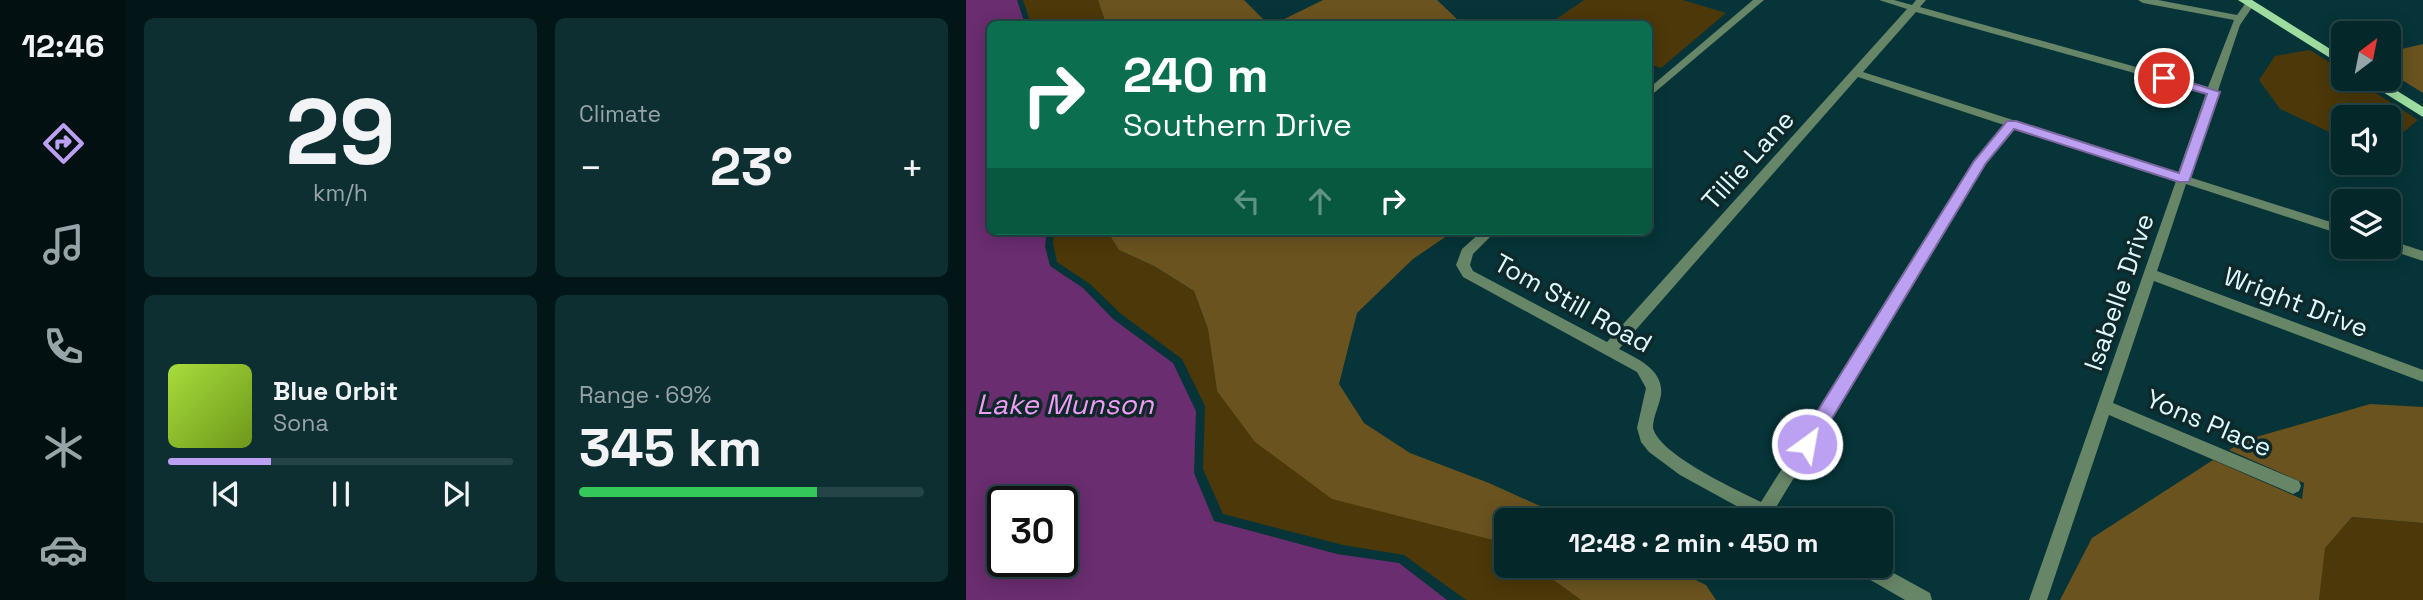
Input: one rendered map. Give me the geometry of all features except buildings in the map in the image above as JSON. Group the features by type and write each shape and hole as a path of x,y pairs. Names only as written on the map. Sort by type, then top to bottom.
{"main road":[{"path":"2247,2 2331,54"},
{"path":"2388,91 2423,113"}],"street":[{"path":"1652,92 1759,0"},
{"path":"1884,0 1917,4 2213,92"},
{"path":"2143,0 2239,18"},
{"name":"Isabelle Drive","path":"2038,600 2213,92 2247,2"},
{"name":"Tillie Lane","path":"1609,350 1917,4"},
{"path":"1856,73 2331,227"},
{"path":"1777,508 1981,161 2012,124"},
{"name":"Tom Still Road","path":"1486,235 1467,252 1464,268 1477,280 1642,368 1653,383 1655,394 1644,427 1646,437 1654,448 1758,508"},
{"path":"2401,249 2423,256"},
{"name":"Wright Drive","path":"2151,274 2423,376"},
{"name":"Yons Place","path":"2105,406 2293,486"},
{"path":"1884,578 1923,600"}],"shaded area":[{"path":"1023,0 1098,0 1105,21 1030,21"},
{"path":"1098,0 1244,0 1265,21 1105,21"},
{"path":"1323,0 1437,0 1458,21 1280,21"},
{"path":"1584,0 1683,0 1726,13 1661,68 1652,65 1652,21 1553,21"},
{"path":"2423,44 2423,93 2401,79 2401,49"},
{"path":"2310,50 2331,63 2331,91 2373,91 2395,105 2331,105 2331,133 2280,109 2259,80 2275,56"},
{"path":"2401,109 2418,120 2401,134"},
{"path":"1054,235 1110,235 1119,250 1154,266 1194,291 1208,329 1217,391 1425,521 1494,540 1494,578 1551,578 1581,600 1466,600 1404,555 1343,545 1223,514 1203,469 1205,406 1182,359 1121,314 1090,284 1057,262"},
{"path":"1110,235 1448,235 1413,259 1357,313 1339,384 1364,423 1410,453 1489,483 1544,508 1494,508 1494,541 1332,499 1255,442 1217,391 1208,329 1194,291 1154,266 1119,250"},
{"path":"2370,404 2423,407 2423,523 2352,517 2325,548 2319,600 2060,600 2092,538 2213,460 2302,499 2304,483 2229,450 2246,440"},
{"path":"2352,517 2423,523 2423,600 2319,600 2324,548"},
{"path":"1551,578 1692,578 1706,585 1716,600 1581,600"}],"water":[{"name":"Lake Munson","path":"966,0 1017,0 1024,21 987,21 987,235 1046,235 1045,246 1050,266 1083,288 1113,319 1173,363 1196,411 1194,473 1214,521 1337,554 1399,563 1447,600 966,600"}],"route":[{"path":"1807,444 1981,161 2012,124 2184,179 2213,92 2164,78"}]}
